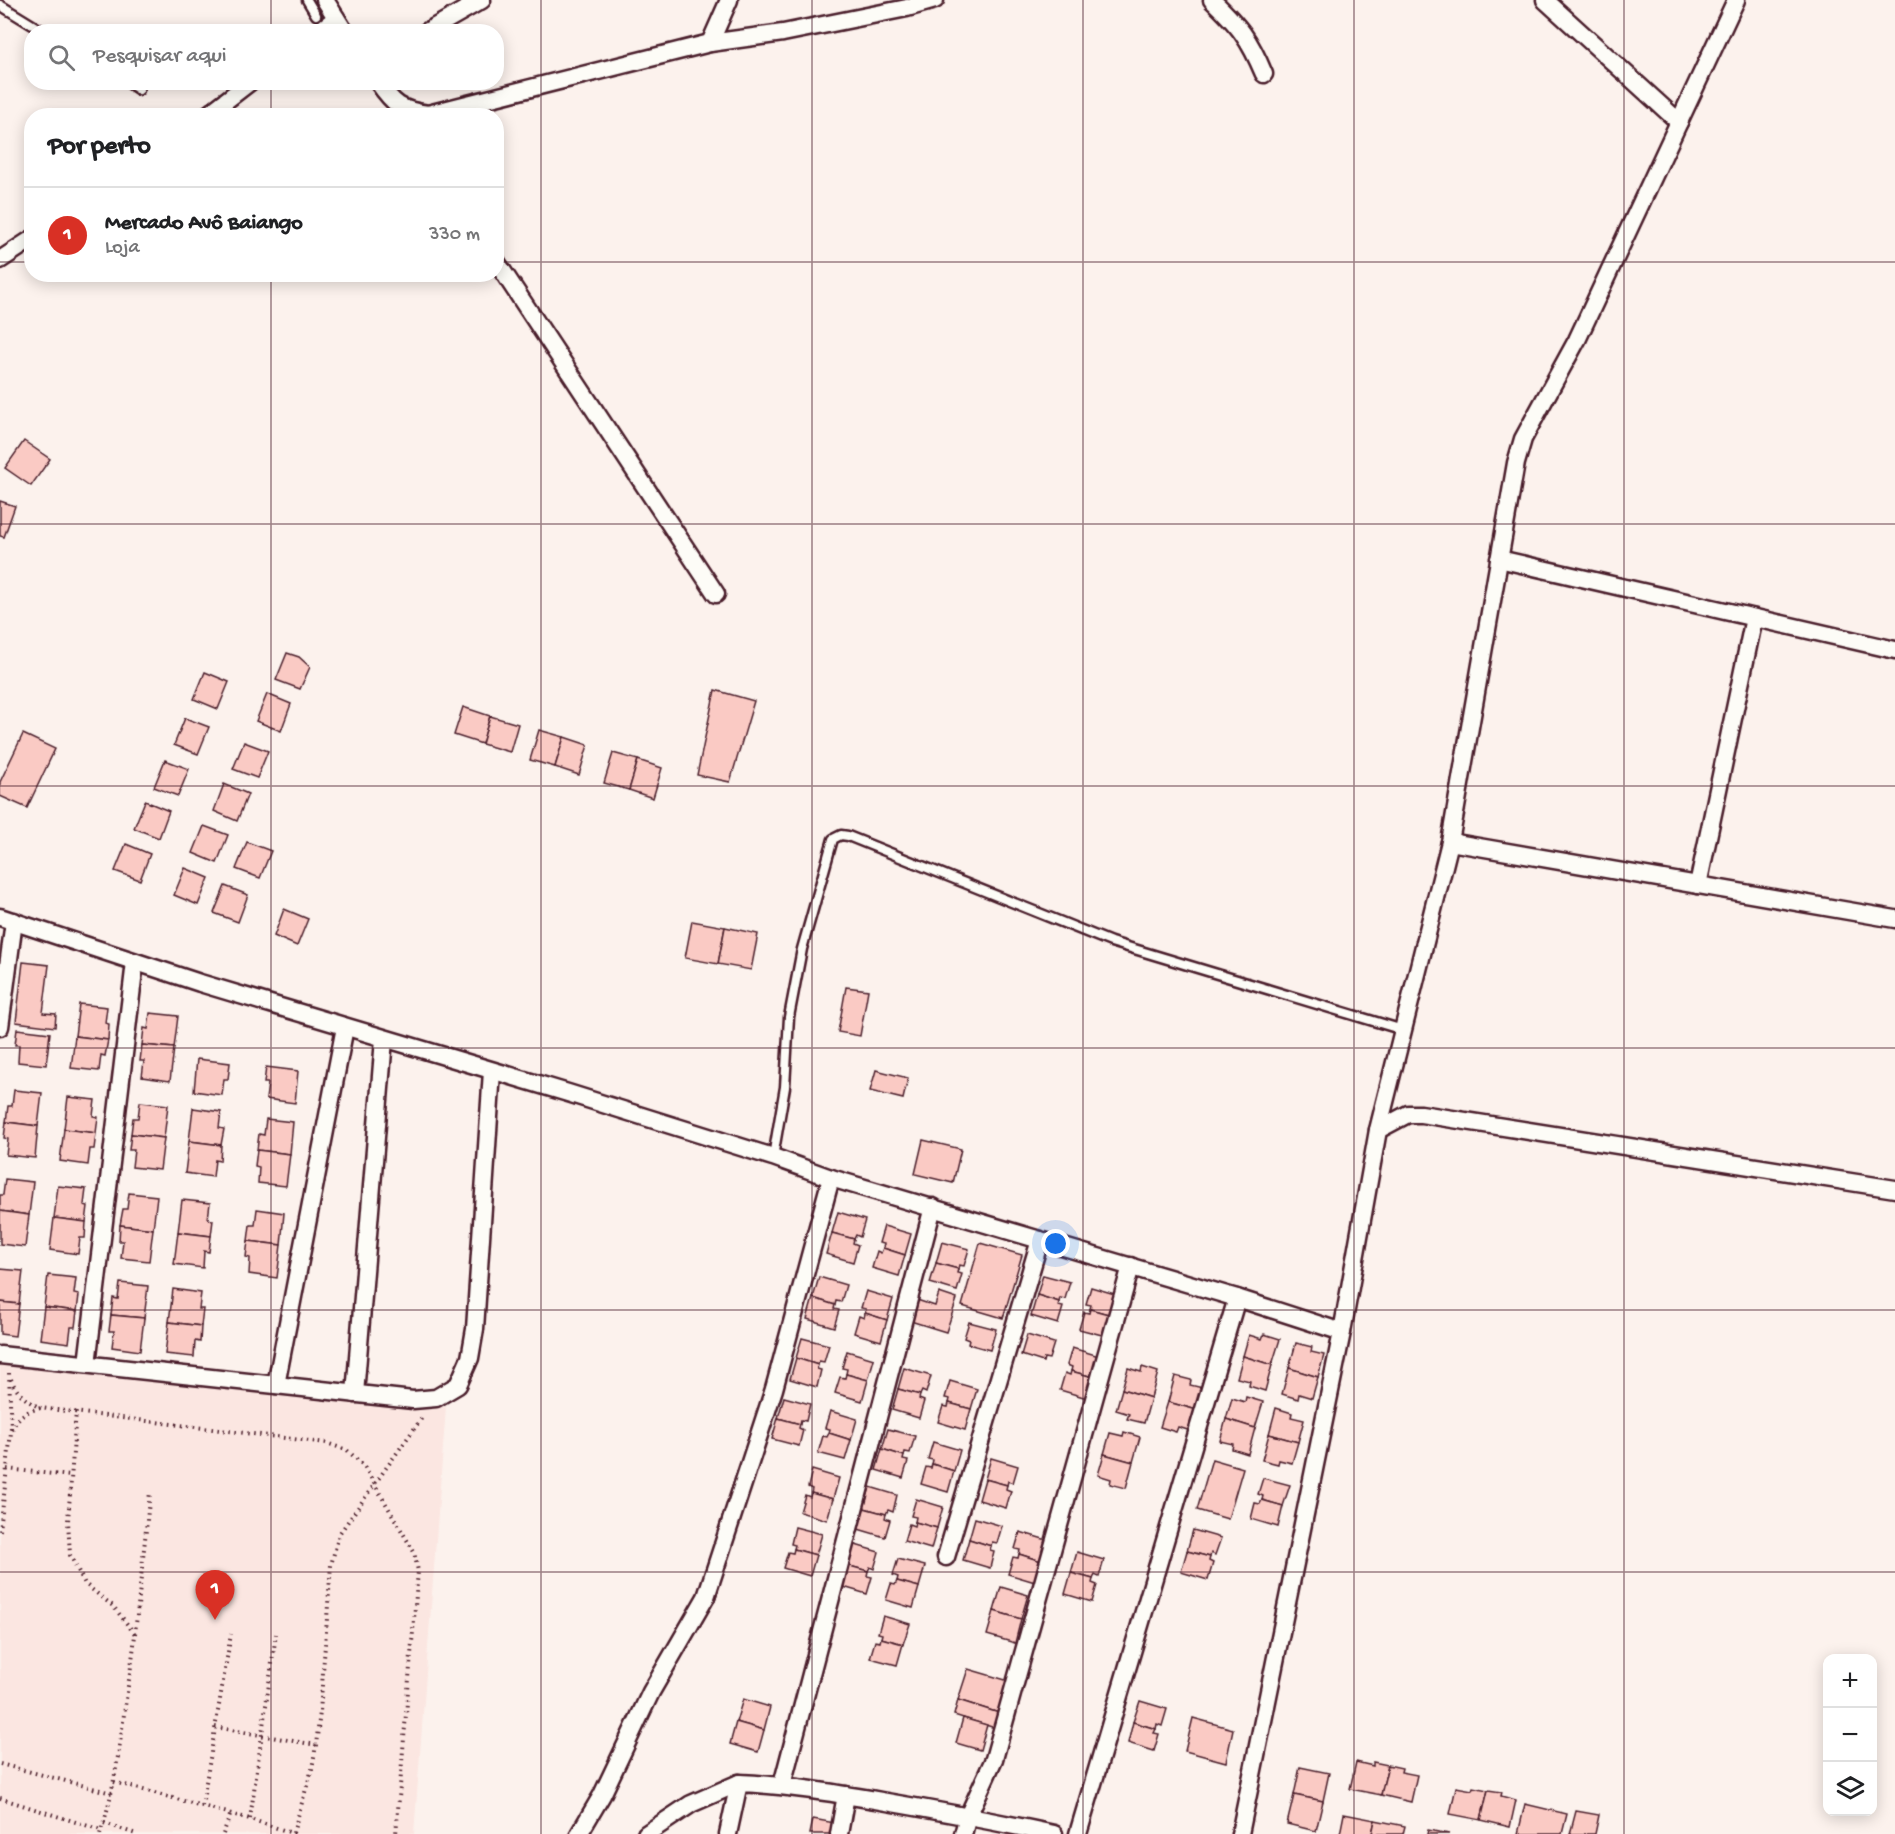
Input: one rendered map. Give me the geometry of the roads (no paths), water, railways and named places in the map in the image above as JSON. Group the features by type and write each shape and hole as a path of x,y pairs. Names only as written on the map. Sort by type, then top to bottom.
{"street":[{"path":"325,0 339,24"},
{"path":"440,24 482,0"},
{"path":"710,43 729,0"},
{"path":"452,108 710,43 783,33 907,8 934,0"},
{"path":"1212,0 1244,34 1264,74"},
{"path":"1545,0 1679,122"},
{"path":"1240,1834 1342,1332 1378,1130 1450,842 1516,463 1523,439 1577,340 1736,0"},
{"path":"216,108 240,90"},
{"path":"383,90 395,108"},
{"path":"0,260 24,244"},
{"path":"504,273 716,594"},
{"path":"1499,560 1895,650"},
{"path":"1698,885 1754,618"},
{"path":"1450,842 1895,919"},
{"path":"0,1027 7,919 135,962 772,1157 831,1178 1131,1266 1342,1332"},
{"path":"87,1364 135,962"},
{"path":"276,1385 345,1027"},
{"path":"355,1394 384,1038"},
{"path":"0,1355 413,1400 436,1398 458,1385 470,1358 475,1329 492,1071"},
{"path":"1378,1130 1408,1114 1421,1114 1895,1189"},
{"path":"579,1834 602,1795 651,1692 706,1597 774,1389 831,1178"},
{"path":"782,1785 933,1207"},
{"path":"946,1557 1040,1240"},
{"path":"963,1834 968,1816 994,1759 1131,1266"},
{"path":"1078,1834 1237,1298"},
{"path":"728,1834 739,1783"},
{"path":"646,1834 691,1804 739,1783 782,1785 846,1795 968,1816 1054,1834"},
{"path":"839,1834 846,1795"}],"lane":[{"path":"307,0 317,23"},
{"path":"0,5 31,24"},
{"path":"772,1157 785,1087 789,1017 802,949 833,839 841,835 1111,942 1403,1030"}],"place":[{"name":"Mercado Avô Baiango","path":"215,1620"}]}
